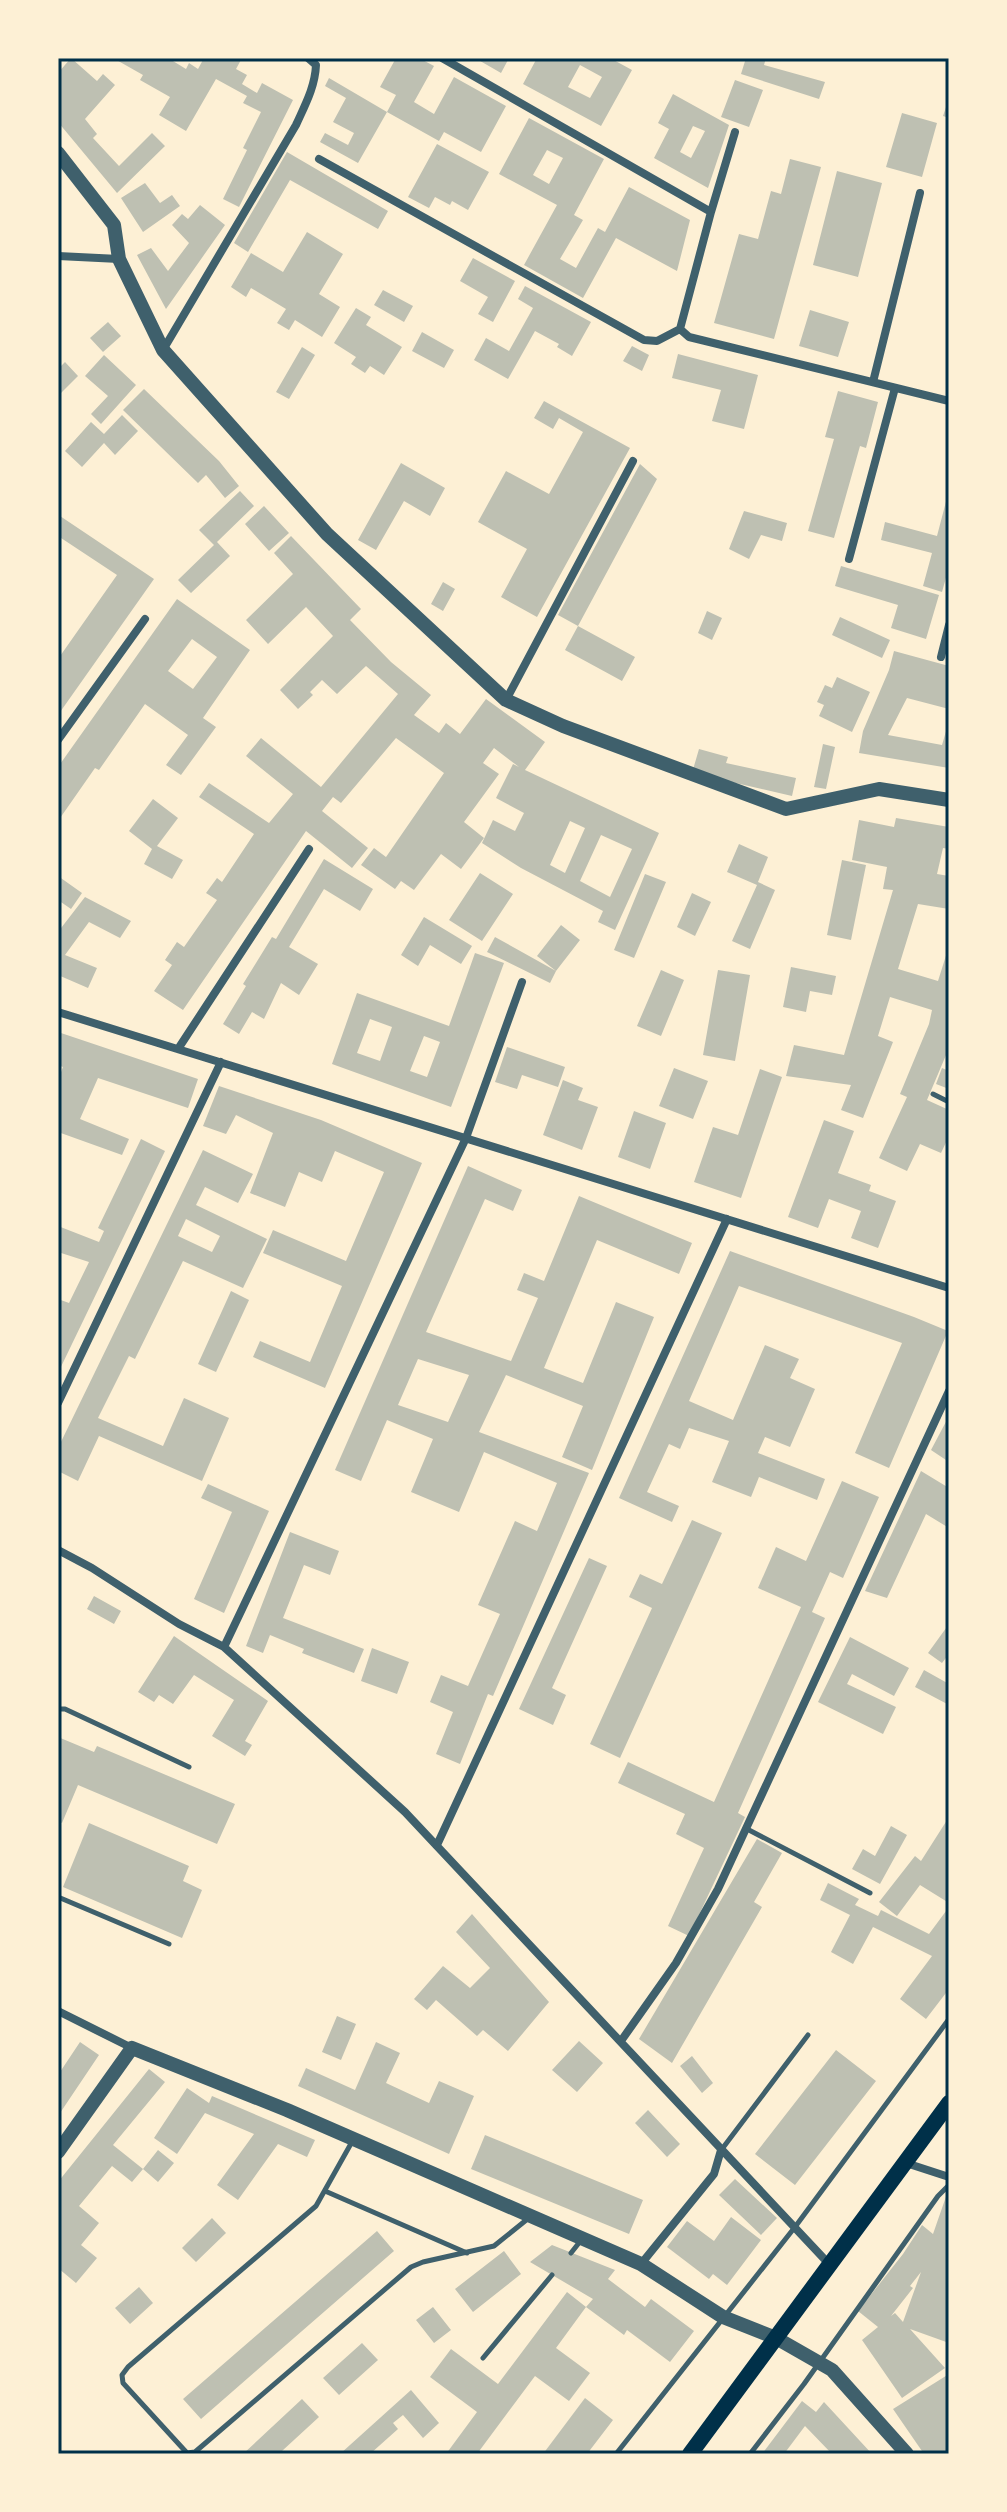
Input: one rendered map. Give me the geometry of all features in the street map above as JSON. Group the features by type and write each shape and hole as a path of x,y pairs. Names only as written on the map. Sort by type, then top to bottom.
{"main road":[{"path":"690,2454 949,2103"}],"street":[{"path":"163,350 296,125 312,91 315,76 316,65 308,58"},
{"path":"442,58 711,212"},
{"path":"319,159 644,340 657,341 680,329 735,132"},
{"path":"58,153 114,225 119,259 163,350 327,534 506,700 563,726 786,809 879,789 949,800"},
{"path":"873,382 920,193"},
{"path":"58,256 119,259"},
{"path":"680,329 689,337 949,401"},
{"path":"849,559 895,388"},
{"path":"506,700 633,461"},
{"path":"58,740 145,619"},
{"path":"941,657 949,625"},
{"path":"178,1049 309,849"},
{"path":"224,1647 466,1138 522,982"},
{"path":"58,1012 949,1288"},
{"path":"58,1403 221,1062"},
{"path":"437,1845 727,1219"},
{"path":"621,2041 676,1963 718,1889 949,1391"},
{"path":"58,1550 179,1624 224,1647 405,1812 829,2264"},
{"path":"58,2011 132,2048 287,2110 641,2264 723,2317 776,2338 820,2361 832,2370 907,2454"},
{"path":"58,2152 132,2048"},
{"path":"641,2264 714,2174 721,2150"},
{"path":"905,2162 949,2177"}],"lane":[{"path":"933,1094 949,1102"},
{"path":"58,1709 65,1709 189,1767"},
{"path":"747,1829 870,1893"},
{"path":"58,1897 169,1944"},
{"path":"616,2454 795,2227 949,2019"},
{"path":"721,2150 808,2035"},
{"path":"353,2139 316,2206 122,2375 123,2383 187,2453 195,2452 399,2275 423,2262 494,2246 531,2216"},
{"path":"750,2454 949,2185"},
{"path":"325,2191 467,2253"},
{"path":"571,2253 583,2239"},
{"path":"483,2358 552,2275"}],"building":[{"path":"71,58 97,81 103,74 115,85 85,119 97,134 93,138 119,166 152,133 165,146 117,193 58,122 58,73"},
{"path":"113,58 168,58 186,69 189,63 198,69 204,58 242,58 236,69 247,75 242,84 257,93 262,83 293,100 239,207 223,199 261,112 243,103 247,96 216,79 186,131 159,115 170,97 140,80 143,75"},
{"path":"396,58 419,58 434,66 414,102 434,114 454,77 506,106 481,152 444,132 439,141 387,112 396,95 380,87"},
{"path":"475,58 504,58 508,60 501,73"},
{"path":"537,58 610,58 632,70 601,126 523,84","holes":["580,65 602,77 590,98 568,87"]},
{"path":"746,58 766,58 764,65 825,82 819,99 741,74"},
{"path":"329,78 387,112 358,163 320,142 325,133 348,145 354,133 333,122 346,98 325,86"},
{"path":"735,80 763,90 749,127 721,117"},
{"path":"673,94 729,125 708,188 654,158 669,129 658,123","holes":["693,126 705,131 691,158 680,152"]},
{"path":"949,98 949,118 943,116"},
{"path":"902,113 937,123 922,177 886,167"},
{"path":"529,118 604,159 574,215 583,220 560,259 576,268 598,228 605,232 629,187 690,220 677,271 616,238 583,298 524,265 557,205 499,174","holes":["547,150 563,158 549,184 533,175"]},
{"path":"437,144 489,172 468,210 452,201 450,205 435,197 429,208 408,197"},
{"path":"287,152 388,211 378,229 290,180 248,252 234,243"},
{"path":"790,159 821,167 774,339 714,323 739,234 758,239 771,191 781,194"},
{"path":"837,171 882,183 858,277 813,265"},
{"path":"145,183 160,203 172,195 180,206 143,232 121,198"},
{"path":"200,205 225,225 166,309 137,255 151,248 168,271 189,243 172,225 182,214 188,219"},
{"path":"307,232 343,254 319,294 340,307 322,337 295,320 289,330 277,323 286,309 251,288 246,297 231,287 251,253 283,272"},
{"path":"473,258 515,281 493,322 478,314 488,297 460,281"},
{"path":"525,286 591,322 572,356 557,347 559,344 535,331 508,379 474,360 486,338 509,351 533,308 518,299"},
{"path":"383,290 413,306 404,322 374,305"},
{"path":"356,308 371,317 366,325 402,347 384,375 370,366 365,373 351,364 356,357 334,343"},
{"path":"810,310 849,322 838,357 799,346"},
{"path":"108,322 121,336 103,352 90,338"},
{"path":"422,332 454,350 444,368 412,351"},
{"path":"632,346 649,355 642,371 623,361"},
{"path":"302,347 315,355 289,399 276,392"},
{"path":"678,354 758,375 744,429 712,421 721,390 672,378"},
{"path":"104,355 136,385 101,424 91,414 108,396 85,376"},
{"path":"65,362 78,376 58,396 58,369"},
{"path":"144,389 219,461 239,486 225,498 206,475 198,483 123,410"},
{"path":"838,391 878,402 866,448 860,446 834,538 808,531 834,439 825,437"},
{"path":"544,401 630,448 537,617 501,597 527,549 478,522 506,471 549,494 583,432 559,418 553,429 534,418"},
{"path":"122,415 138,431 115,455 104,443 82,467 65,451 91,422 104,434"},
{"path":"401,463 445,488 430,516 404,501 376,550 358,540"},
{"path":"640,464 657,479 578,626 558,615"},
{"path":"240,491 254,506 217,542 230,556 191,593 178,580 214,545 199,530"},
{"path":"948,494 949,567 942,592 923,586 932,553 881,540 885,522 937,536"},
{"path":"264,506 289,533 269,551 245,524"},
{"path":"744,511 787,523 782,541 761,535 749,559 729,549"},
{"path":"60,516 154,579 58,715 58,659 117,575 58,536"},
{"path":"291,536 361,609 350,620 391,662 431,695 414,715 439,733 446,723 460,734 486,699 545,742 525,770 659,833 615,930 598,922 603,911 521,868 482,843 493,820 515,831 524,813 496,798 513,764 519,767 494,748 483,763 499,774 464,822 484,838 461,869 441,854 414,890 401,881 395,889 361,865 374,848 386,857 444,773 396,738 341,803 333,797 322,811 368,848 352,868 306,831 183,1010 154,991 172,965 165,960 177,942 184,947 217,900 206,893 217,878 222,882 254,834 199,797 209,783 269,823 293,794 246,756 261,738 321,787 398,694 366,666 337,694 322,680 310,692 313,695 298,709 280,690 333,636 306,607 268,644 246,620 293,574 274,553","holes":["570,821 585,828 565,873 550,865","601,835 632,849 610,897 580,881"]},
{"path":"841,566 939,595 926,639 891,628 898,605 835,586"},
{"path":"443,582 455,589 443,611 431,604"},
{"path":"177,599 250,650 203,718 216,727 181,775 166,765 188,735 145,704 99,770 95,768 58,821 58,767","holes":["192,639 217,657 193,689 168,671"]},
{"path":"707,611 722,618 712,640 698,633"},
{"path":"840,617 890,640 882,658 832,635"},
{"path":"578,626 635,657 622,681 565,650"},
{"path":"894,651 949,666 949,709 907,698 888,735 942,745 949,721 949,768 859,753 863,731"},
{"path":"837,677 870,692 852,732 819,716 824,705 817,702 825,685 832,688"},
{"path":"823,744 835,747 826,789 814,787"},
{"path":"699,749 728,757 726,763 796,778 792,796 692,773"},
{"path":"153,799 178,818 157,846 183,860 172,879 144,864 152,849 129,831"},
{"path":"896,818 949,827 949,849 943,848 937,874 949,876 949,909 918,904 898,969 938,981 949,946 949,1048 927,1100 949,1110 949,1136 941,1153 920,1144 907,1171 879,1158 907,1097 900,1094 932,1010 890,997 878,1036 893,1042 863,1118 841,1110 851,1085 786,1076 794,1045 844,1055 893,890 883,889 887,867 852,860 859,820 894,827"},
{"path":"739,844 768,857 758,882 775,890 750,949 732,941 757,885 727,872"},
{"path":"324,859 373,889 360,911 324,889 289,947 318,964 299,995 281,983 264,1019 252,1012 239,1034 223,1024 246,986 243,984 272,937 276,939"},
{"path":"842,860 866,865 851,940 827,935"},
{"path":"480,873 513,894 482,941 449,920"},
{"path":"645,874 666,882 634,958 614,950"},
{"path":"58,876 82,893 71,909 58,900"},
{"path":"692,893 711,902 695,936 677,927"},
{"path":"85,897 131,921 120,938 89,922 65,955 97,968 88,988 58,975 58,932"},
{"path":"424,917 472,946 461,964 430,945 418,966 401,955"},
{"path":"561,925 580,940 556,971 537,956"},
{"path":"495,937 556,971 550,983 487,952"},
{"path":"475,953 504,963 451,1107 332,1064 357,993 449,1026","holes":["370,1019 392,1027 380,1061 357,1053","424,1036 440,1042 427,1077 410,1071"]},
{"path":"791,967 836,976 832,995 810,991 806,1012 783,1007"},
{"path":"661,970 684,980 661,1036 637,1026"},
{"path":"718,970 750,975 735,1061 703,1055"},
{"path":"58,1032 198,1079 188,1108 98,1078 80,1119 129,1139 122,1155 58,1132 58,1080 63,1067 58,1065"},
{"path":"507,1047 565,1067 558,1087 522,1075 517,1089 495,1082"},
{"path":"674,1068 708,1081 693,1119 659,1106"},
{"path":"942,1068 949,1071 949,1089 936,1084"},
{"path":"760,1069 782,1077 741,1198 694,1182 713,1127 738,1135"},
{"path":"563,1080 583,1088 578,1100 598,1107 582,1150 543,1135"},
{"path":"219,1086 321,1120 422,1163 325,1388 253,1357 260,1341 310,1362 342,1286 263,1253 273,1230 346,1261 384,1172 335,1151 322,1182 299,1172 285,1207 250,1193 273,1133 236,1115 226,1134 203,1126"},
{"path":"634,1111 666,1123 650,1169 618,1157"},
{"path":"824,1120 854,1131 838,1173 871,1185 869,1191 896,1201 878,1248 851,1238 861,1211 829,1199 818,1228 788,1217"},
{"path":"141,1139 165,1151 58,1373 58,1299 69,1303 89,1262 58,1252 58,1226 99,1242 104,1231 98,1228"},
{"path":"203,1150 253,1174 238,1203 205,1187 196,1205 267,1239 243,1288 183,1261 135,1359 129,1356 98,1418 163,1446 184,1398 229,1418 202,1481 99,1436 78,1481 58,1471 58,1448","holes":["186,1219 220,1236 212,1252 178,1236"]},
{"path":"468,1166 522,1190 513,1211 485,1199 426,1332 511,1361 538,1298 517,1290 524,1273 544,1281 579,1196 692,1243 679,1274 597,1240 544,1368 583,1383 616,1302 654,1317 592,1470 562,1457 583,1406 506,1375 479,1432 589,1473 493,1696 488,1694 460,1764 436,1754 453,1712 430,1702 441,1675 468,1686 500,1614 478,1605 515,1521 537,1531 557,1483 484,1452 459,1512 411,1492 433,1439 387,1420 361,1481 335,1470","holes":["418,1359 469,1375 448,1422 398,1405"]},
{"path":"730,1251 948,1331 889,1468 855,1453 902,1343 739,1286 689,1401 733,1420 765,1345 799,1359 790,1378 815,1389 790,1447 765,1437 758,1453 825,1479 817,1500 759,1477 751,1497 712,1482 729,1441 689,1428 680,1449 669,1444 647,1492 679,1506 672,1522 619,1498"},
{"path":"231,1291 249,1300 216,1372 198,1364"},
{"path":"949,1416 949,1462 931,1450"},
{"path":"921,1471 949,1488 949,1528 926,1514 887,1598 865,1591"},
{"path":"842,1481 879,1497 843,1578 830,1572 812,1612 825,1618 738,1813 745,1817 689,1936 668,1926 704,1848 676,1834 685,1814 618,1783 628,1762 714,1802 801,1607 758,1588 776,1547 806,1561"},
{"path":"208,1484 269,1511 224,1613 194,1599 232,1512 201,1498"},
{"path":"692,1520 722,1533 620,1758 590,1744 652,1608 629,1597 640,1574 662,1584"},
{"path":"290,1532 339,1551 330,1575 304,1565 283,1618 364,1649 354,1673 302,1653 304,1649 270,1635 263,1653 246,1646"},
{"path":"589,1558 607,1566 552,1688 566,1695 553,1725 519,1709"},
{"path":"94,1596 121,1611 114,1624 87,1609"},
{"path":"949,1624 949,1654 942,1663 928,1653"},
{"path":"174,1636 268,1701 245,1741 252,1745 245,1756 212,1736 234,1700 194,1675 173,1704 159,1695 154,1702 138,1692"},
{"path":"850,1637 909,1668 894,1696 852,1674 847,1684 896,1707 883,1734 818,1702"},
{"path":"372,1648 409,1662 397,1694 361,1681"},
{"path":"924,1670 949,1684 949,1705 915,1687"},
{"path":"58,1737 94,1752 97,1746 235,1804 217,1844 78,1785 62,1823 58,1821"},
{"path":"949,1817 949,1903 920,1885 897,1916 879,1902 915,1856 921,1861"},
{"path":"89,1823 189,1866 183,1881 202,1890 182,1938 63,1887"},
{"path":"891,1826 907,1835 880,1884 852,1869 863,1849 875,1856"},
{"path":"757,1839 782,1853 754,1902 762,1907 672,2063 639,2039"},
{"path":"828,1883 859,1899 855,1905 878,1916 881,1910 929,1934 949,1907 949,1989 926,2019 900,1999 932,1956 873,1927 853,1964 831,1952 850,1915 820,1900"},
{"path":"472,1914 549,2002 508,2051 483,2030 477,2036 436,2000 427,2010 414,1999 443,1966 470,1988 490,1968 456,1932"},
{"path":"337,2016 356,2024 341,2060 322,2052"},
{"path":"579,2041 603,2063 577,2092 552,2070"},
{"path":"80,2042 99,2055 58,2116 58,2070 60,2072"},
{"path":"376,2042 400,2053 386,2083 429,2103 439,2081 474,2096 449,2154 298,2086 306,2068 355,2090"},
{"path":"836,2050 876,2081 795,2185 755,2154"},
{"path":"692,2056 713,2083 702,2093 680,2066"},
{"path":"149,2069 165,2082 113,2145 143,2169 132,2182 112,2166 79,2206 99,2223 81,2245 97,2258 76,2283 58,2268 58,2182"},
{"path":"187,2088 209,2103 212,2096 315,2140 307,2157 278,2144 238,2200 217,2185 254,2134 205,2113 177,2154 154,2138"},
{"path":"648,2110 680,2144 667,2157 635,2123"},
{"path":"485,2135 643,2200 629,2234 471,2169"},
{"path":"158,2150 174,2163 158,2182 143,2169"},
{"path":"735,2179 777,2218 761,2235 719,2195"},
{"path":"949,2188 949,2343 910,2329 945,2368 902,2398 862,2340 878,2327 858,2311 922,2225 933,2234","holes":["921,2272 903,2322 895,2313 891,2316 913,2288 910,2286"]},
{"path":"731,2217 761,2240 727,2285 713,2274 709,2279 667,2247 687,2221 714,2241"},
{"path":"212,2218 226,2233 196,2262 182,2248"},
{"path":"377,2231 394,2251 201,2419 183,2399"},
{"path":"552,2245 615,2270 608,2279 645,2307 651,2299 694,2331 670,2362 627,2330 624,2335 586,2307 593,2299 530,2262"},
{"path":"504,2251 521,2274 473,2312 455,2289"},
{"path":"139,2287 153,2303 130,2324 115,2308"},
{"path":"567,2292 586,2307 556,2348 590,2373 569,2401 535,2376 477,2454 446,2454 477,2412 430,2377 451,2349 498,2384"},
{"path":"433,2307 451,2330 434,2343 416,2320"},
{"path":"362,2343 378,2360 339,2395 323,2378"},
{"path":"949,2374 949,2454 924,2454 893,2409"},
{"path":"411,2390 439,2423 423,2438 403,2415 393,2423 398,2429 370,2454 340,2454"},
{"path":"585,2398 613,2420 587,2454 543,2454"},
{"path":"302,2399 319,2417 279,2454 243,2454"},
{"path":"802,2401 816,2412 824,2402 872,2454 832,2454 805,2426 784,2454 762,2454"}]}
